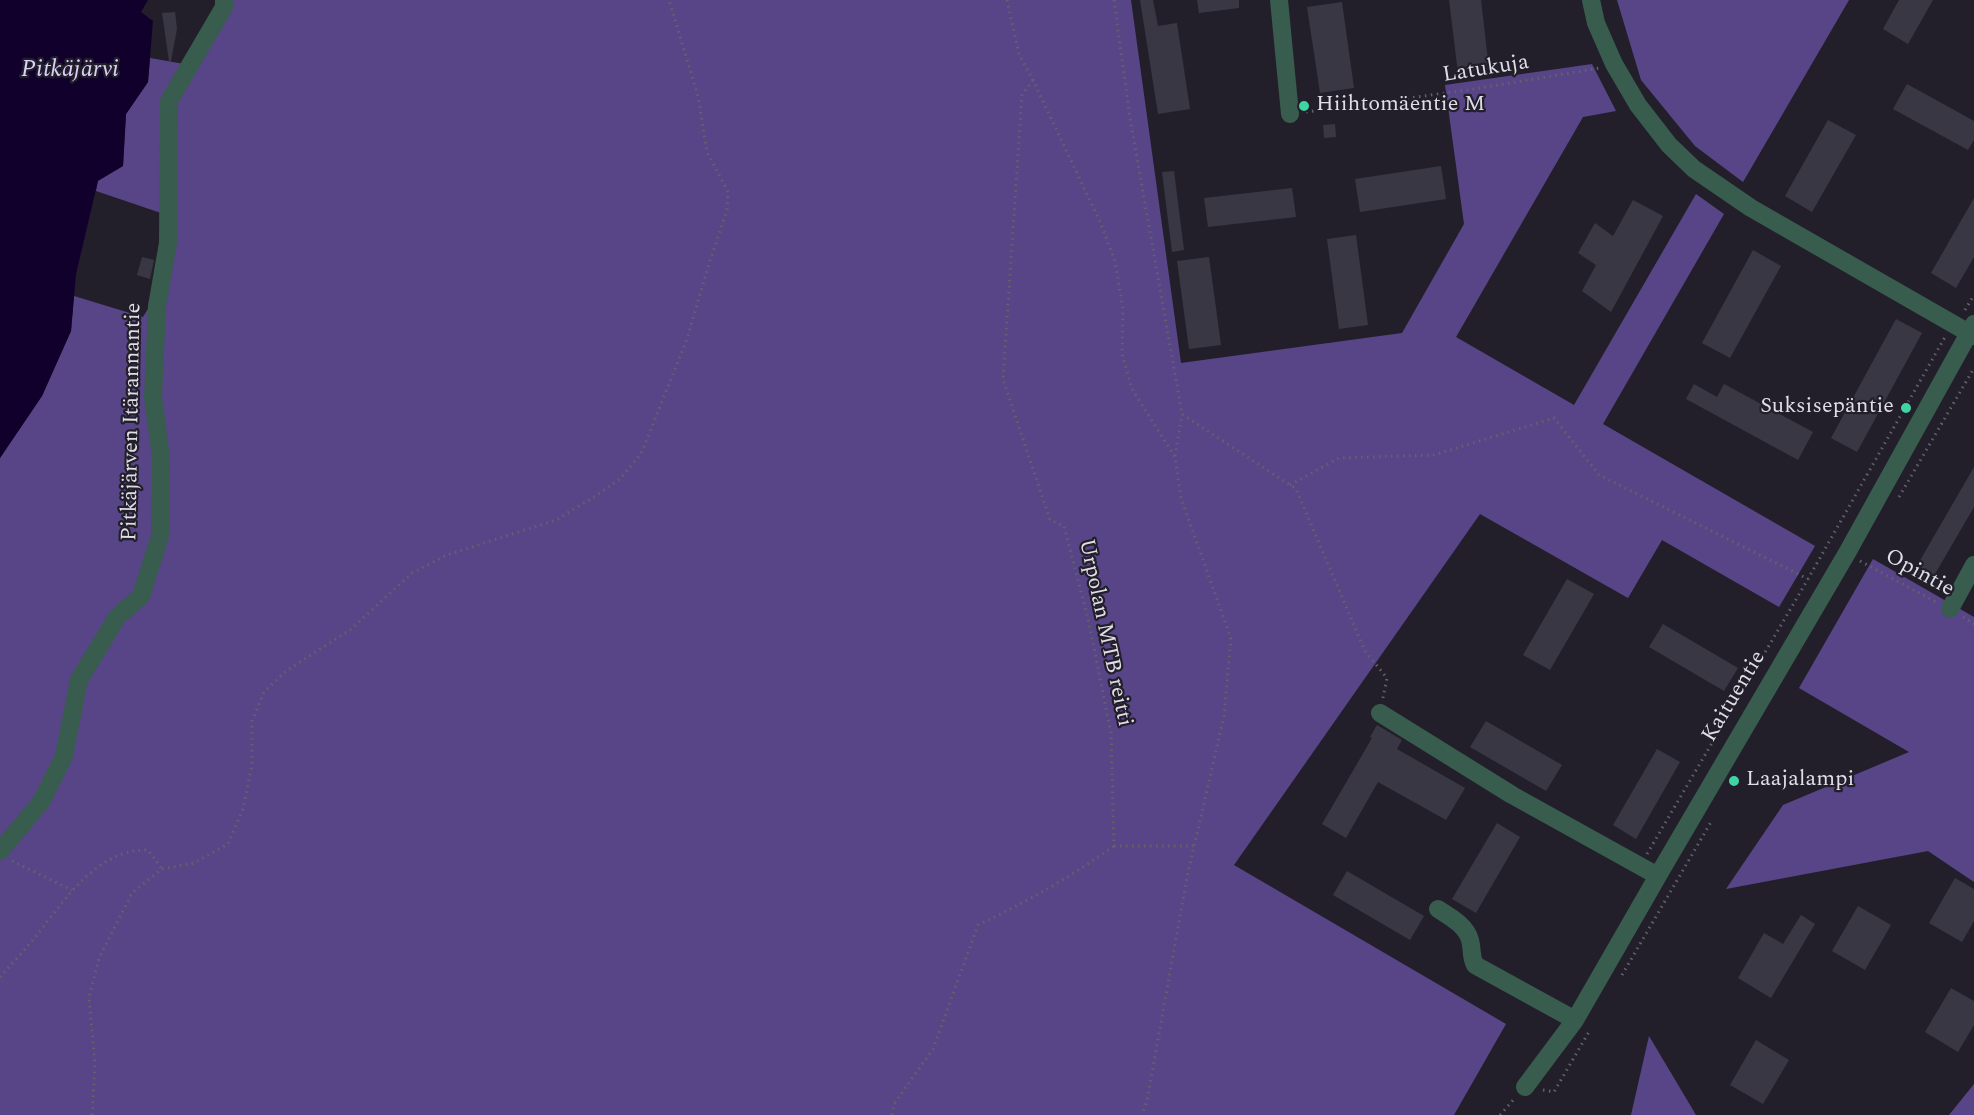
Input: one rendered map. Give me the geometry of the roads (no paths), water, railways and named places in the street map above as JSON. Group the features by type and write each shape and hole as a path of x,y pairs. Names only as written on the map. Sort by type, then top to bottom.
{"street":[{"name":"Pitkäjärven Itärannantie","path":"5,855 41,802 64,756 79,681 117,617 141,596 160,536 161,458 153,397 157,306 168,243 169,101 224,7 224,0"},
{"path":"1279,0 1290,114"},
{"path":"1592,0 1596,23 1614,64 1638,105 1669,145 1694,169 1751,208 1967,329"},
{"name":"Kaituentie","path":"1525,1087 1575,1020 1848,553 1967,329"},
{"path":"1950,609 1974,565"},
{"path":"1380,713 1512,795 1658,876"},
{"path":"1438,909 1465,928 1471,941 1471,956 1475,965 1575,1020"}],"water":[{"name":"Pitkäjärvi","path":"0,0 148,0 141,12 153,21 148,82 126,114 123,166 98,181 76,274 71,331 42,396 0,458"}],"place":[{"name":"Hiihtomäentie M","path":"1304,106"},
{"name":"Suksisepäntie","path":"1906,408"},
{"name":"Laajalampi","path":"1734,781"}]}
